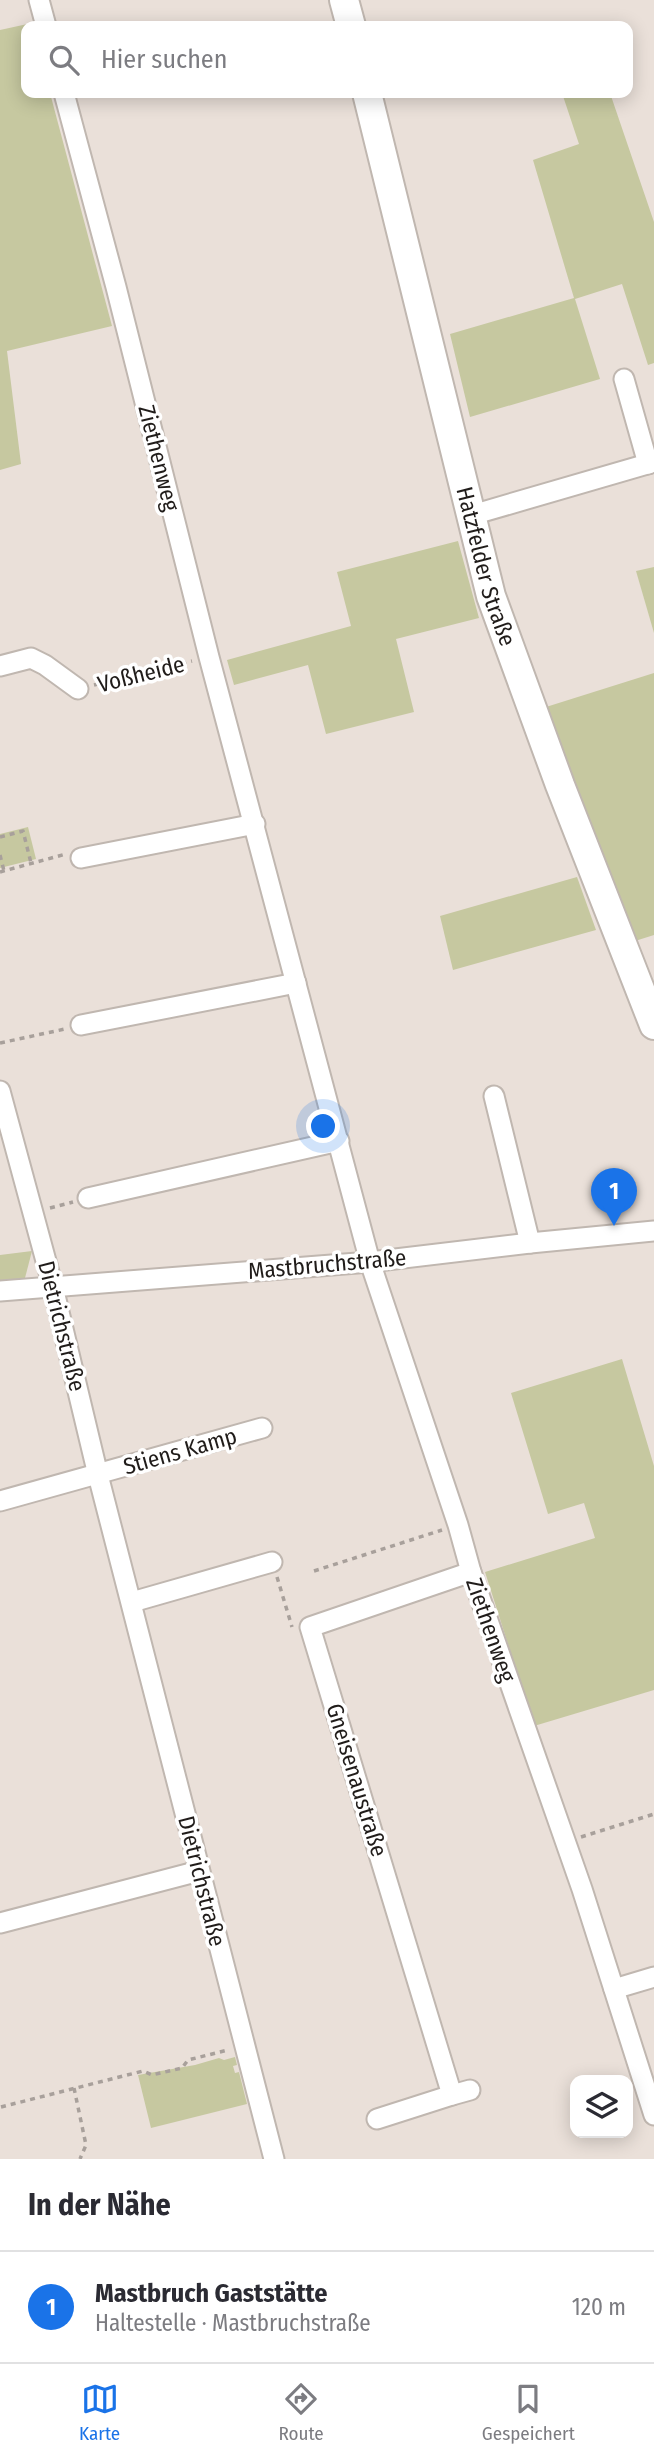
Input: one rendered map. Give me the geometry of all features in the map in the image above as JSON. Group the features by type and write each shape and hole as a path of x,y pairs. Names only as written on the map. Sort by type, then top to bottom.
{"street":[{"path":"39,0 45,21"},
{"path":"344,0 350,21"},
{"name":"Ziethenweg","path":"65,98 209,657 340,1141 370,1262 458,1525 471,1573 566,1842 654,2115"},
{"name":"Hatzfelder Straße","path":"368,98 491,596 560,785 654,1026"},
{"path":"472,515 651,463 624,379"},
{"name":"Voßheide","path":"0,666 31,658 79,689"},
{"path":"81,858 255,824"},
{"path":"81,1025 296,983"},
{"name":"Dietrichstraße","path":"0,1091 7,1147 32,1212 53,1287 98,1475 243,2047 274,2159"},
{"path":"494,1096 530,1243"},
{"path":"89,1198 340,1141"},
{"name":"Mastbruchstraße","path":"0,1291 370,1262 654,1231"},
{"name":"Stiens Kamp","path":"0,1501 262,1428"},
{"path":"132,1602 272,1562"},
{"path":"310,1627 471,1573"},
{"name":"Gneisenaustraße","path":"310,1627 461,2093 377,2119"},
{"path":"0,1923 199,1871"},
{"path":"614,1989 654,1977"}],"path":[{"name":"Voßheide","path":"79,689 209,657"},
{"path":"0,837 23,831 31,863"},
{"path":"0,855 2,871 67,853 81,858"},
{"path":"0,1043 81,1025"},
{"path":"32,1212 89,1198"},
{"path":"314,1571 458,1525"},
{"path":"272,1562 294,1632 310,1627"},
{"path":"566,1842 654,1814"},
{"path":"1,2107 143,2071 152,2076 181,2068 188,2060 243,2047"},
{"path":"74,2088 86,2145 80,2159"}],"green space":[{"path":"21,25 21,98 51,98 112,326 7,351 21,464 0,470 0,30"},
{"path":"564,98 612,98 654,222 654,363 648,365 622,284 575,299 600,379 470,417 450,334 574,298 533,160 579,144"},
{"path":"458,541 479,618 396,639 414,712 326,734 308,665 234,685 227,660 351,626 337,572"},
{"path":"654,567 654,633 636,571"},
{"path":"654,673 654,935 635,941 546,707"},
{"path":"28,827 36,859 0,868 0,834"},
{"path":"577,877 596,930 453,970 440,916"},
{"path":"32,1251 25,1278 0,1281 0,1255"},
{"path":"622,1359 654,1466 654,1690 534,1726 485,1572 595,1538 584,1503 548,1514 511,1393"},
{"path":"235,2057 237,2065 233,2066 235,2073 239,2072 247,2104 151,2128 138,2075"}],"place":[{"name":"Mastbruch Gaststätte","path":"614,1226"}]}
